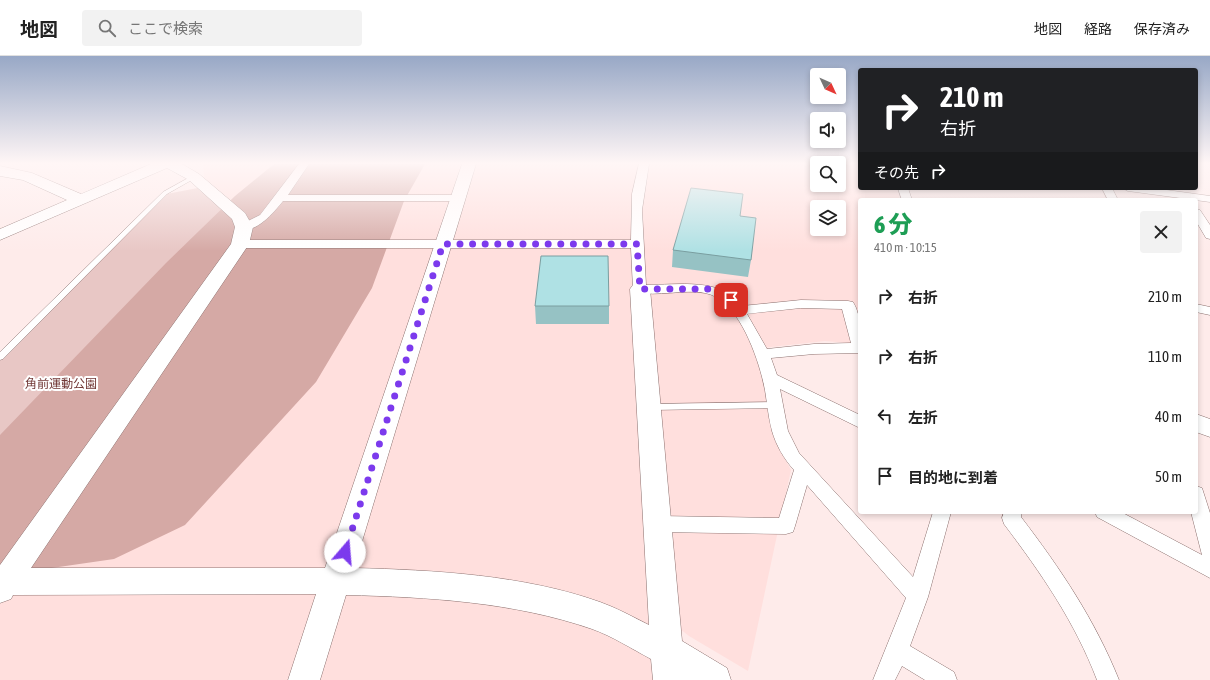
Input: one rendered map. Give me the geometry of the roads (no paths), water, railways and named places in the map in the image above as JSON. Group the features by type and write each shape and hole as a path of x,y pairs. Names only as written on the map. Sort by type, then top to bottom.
{"street":[{"path":"66,193 81,200"},
{"path":"0,235 97,193"},
{"path":"212,193 239,217 242,235"},
{"path":"2,585 242,235 264,218 283,193"},
{"path":"304,680 460,193"},
{"path":"639,193 637,244 669,680"},
{"path":"1169,193 1210,199"},
{"path":"280,198 458,198"},
{"path":"1198,215 1210,236"},
{"path":"242,235 443,244 637,244"},
{"path":"640,289 708,289 731,300 750,329 762,354 770,378 780,430 792,457 918,598"},
{"path":"738,310 801,304 848,306 858,344"},
{"path":"1198,308 1210,311"},
{"path":"762,354 814,349 858,348"},
{"path":"770,378 858,421"},
{"path":"1198,424 1210,428"},
{"path":"658,524 786,526 803,468"},
{"path":"1198,501 1210,551"},
{"path":"884,680 898,651 918,598 941,514"},
{"path":"1012,514 1011,518 1052,573 1098,652 1108,680"},
{"path":"1108,514 1210,569"},
{"path":"2,585 336,581 419,583 534,598 599,616 667,650 715,680"},
{"path":"898,651 946,680"}],"lane":[{"path":"0,357 165,193"},
{"path":"649,407 776,405"}],"park label":[{"name":"角前運動公園","path":"61,384"}]}
